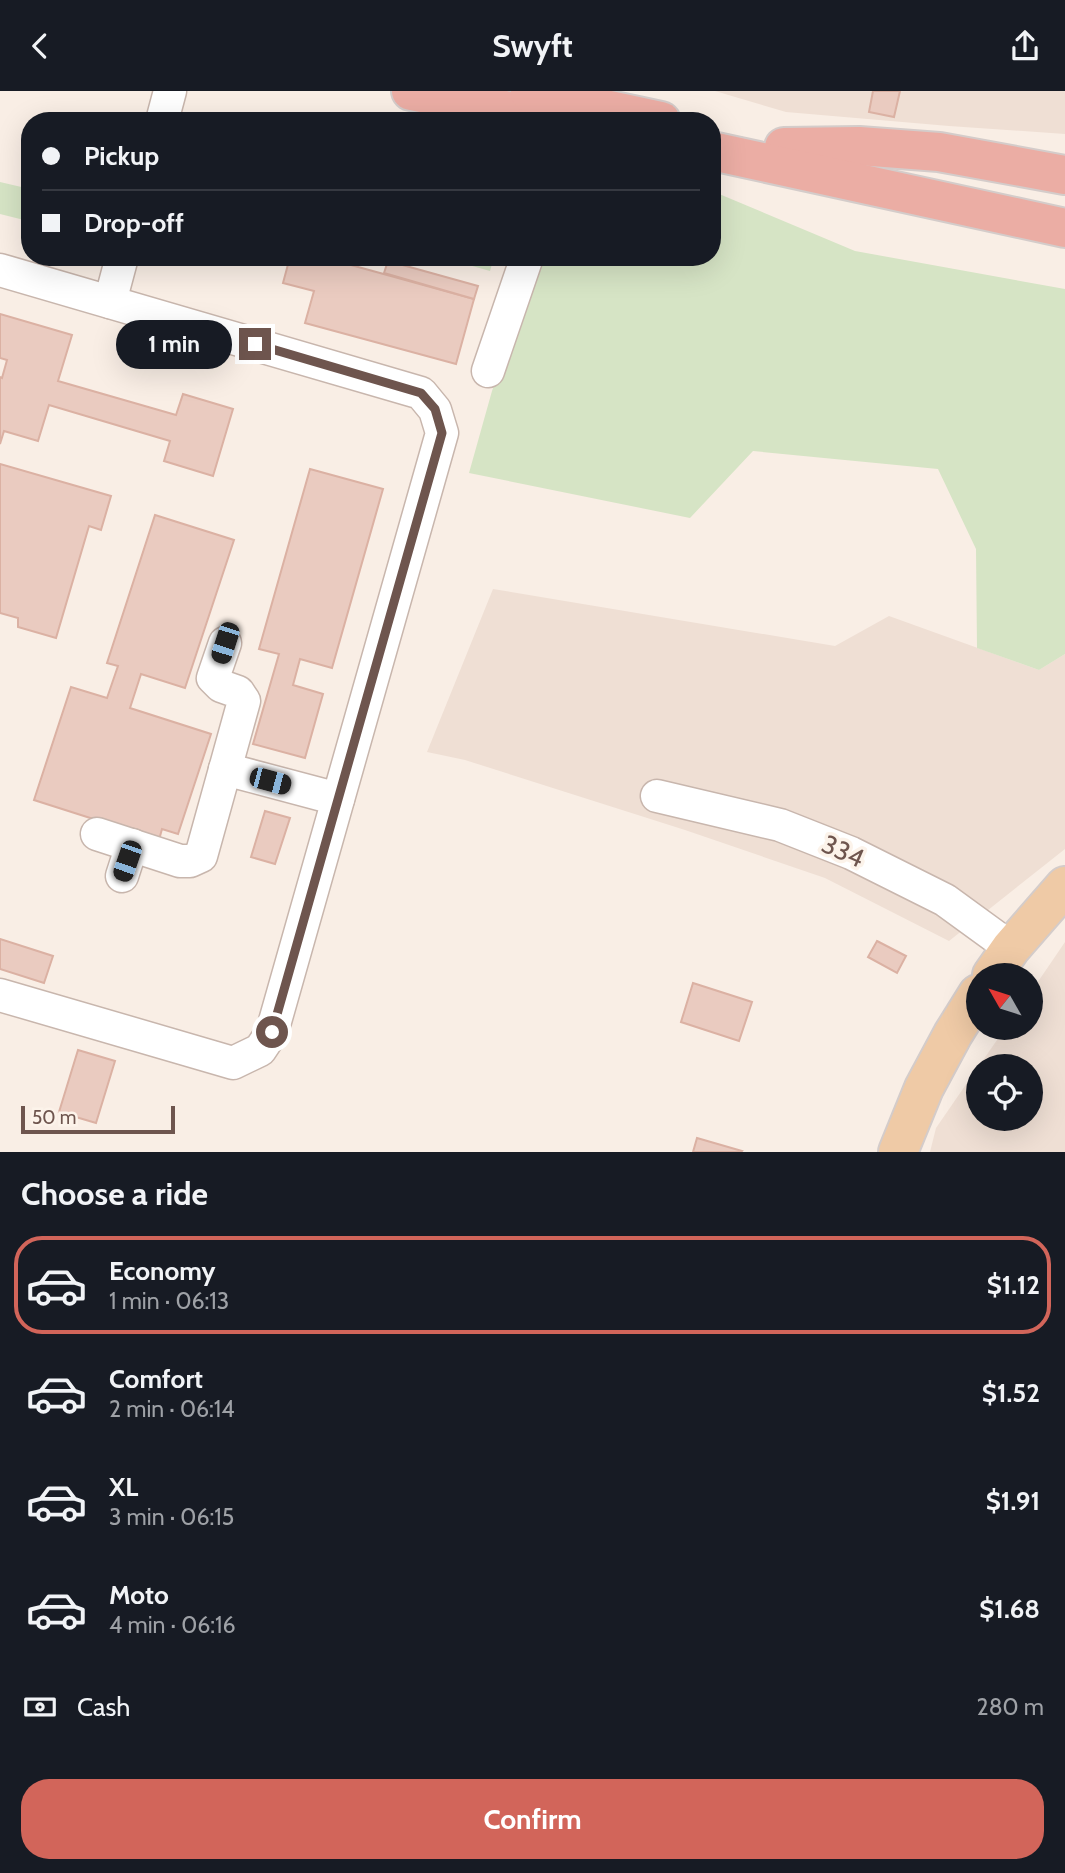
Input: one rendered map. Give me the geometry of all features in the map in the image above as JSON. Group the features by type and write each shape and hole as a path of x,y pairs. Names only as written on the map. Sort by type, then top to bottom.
{"highway":[{"path":"411,91 515,112"},
{"path":"522,91 619,112"},
{"path":"721,135 783,156 897,204 1065,249"},
{"path":"783,156 859,146 939,152 1065,174"},
{"path":"721,152 783,156 911,185 1065,228"},
{"path":"911,185 1065,204"}],"main road":[{"path":"1002,962 1065,886"},
{"path":"898,1152 924,1088 966,1013"}],"street":[{"path":"164,112 170,91"},
{"path":"110,302 120,266"},
{"path":"488,371 524,266"},
{"path":"0,270 421,393 435,409 442,433 272,1032 260,1050 233,1063 0,995"},
{"path":"97,834 180,861 190,861 201,856 244,701 238,692 221,686 214,678 225,643"},
{"path":"225,769 338,799"},
{"name":"334","path":"657,796 780,825 851,853 945,900 1002,962"},
{"path":"122,876 132,845"}],"shaded area":[{"path":"715,91 1065,91 1065,134 786,112"},
{"path":"493,589 835,646 889,616 1039,670 1065,654 1065,849 949,941 825,878 465,760 427,752"},
{"path":"1065,942 1065,1152 930,1152 936,1128 966,1084 966,1131 1043,1131 1043,1054 987,1054 997,1040 1043,1040 1043,974"}],"green space":[{"path":"0,182 21,187 21,219 0,214"},
{"path":"721,195 855,251 1065,289 1065,654 1039,670 977,648 976,549 938,469 753,451 690,518 469,473 492,391 536,266 721,266"},
{"path":"472,266 491,266 490,271"}],"building":[{"path":"873,91 900,91 894,117 869,112"},
{"path":"288,266 355,266 474,299 456,364 305,323 314,291 283,283"},
{"path":"386,266 406,266 478,286 474,299 384,273"},
{"path":"0,314 72,335 58,381 176,415 183,394 233,409 213,476 164,461 170,441 49,405 38,441 4,431 0,444 0,377 2,378 7,360 0,358"},
{"path":"0,464 111,496 101,530 89,526 56,638 18,627 18,618 0,613"},
{"path":"310,469 383,489 332,668 300,659 293,685 323,694 305,758 253,744 279,654 259,649"},
{"path":"155,515 234,540 185,688 141,674 130,708 211,734 178,834 162,829 159,840 34,800 71,687 107,698 118,666 107,663"},
{"path":"265,811 290,818 275,864 251,857"},
{"path":"0,939 53,956 44,983 0,969"},
{"path":"877,941 906,956 897,973 868,957"},
{"path":"693,983 752,1002 739,1041 681,1022"},
{"path":"78,1050 115,1061 96,1123 59,1112"},
{"path":"697,1138 742,1151 693,1152"}],"route":[{"path":"255,344 421,393 435,409 442,433 272,1032"}]}
